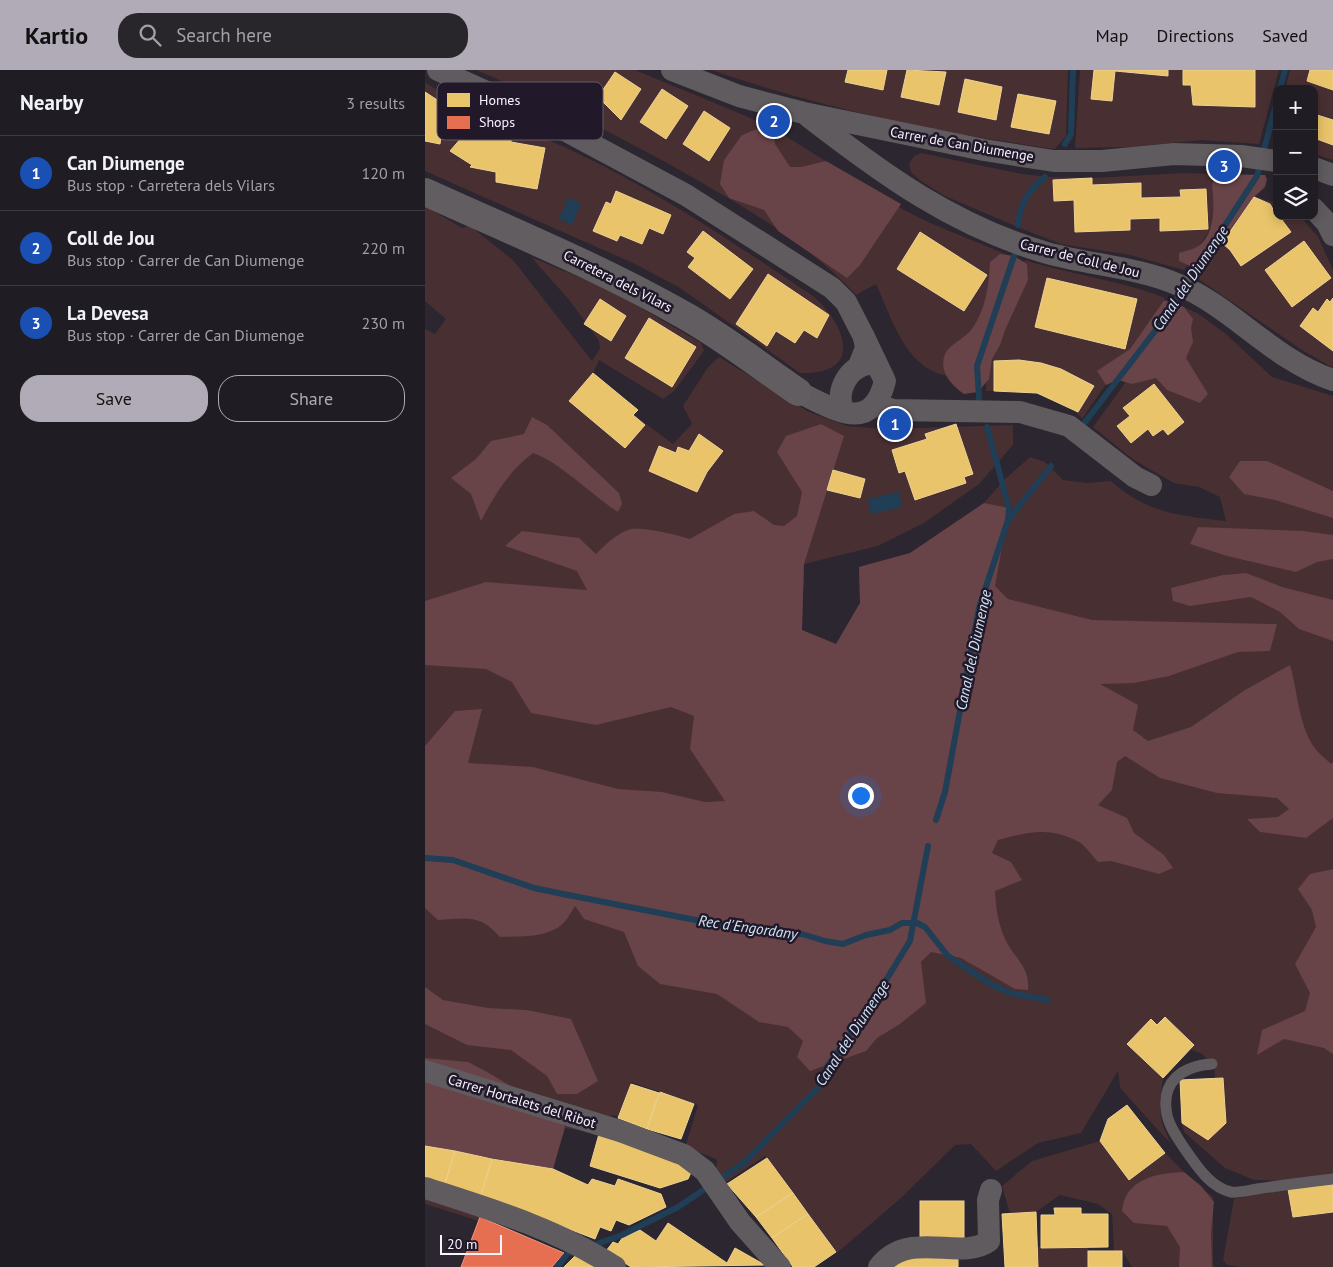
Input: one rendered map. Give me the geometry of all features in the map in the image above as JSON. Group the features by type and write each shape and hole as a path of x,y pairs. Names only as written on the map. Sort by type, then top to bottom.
{"street":[{"path":"438,70 465,82"},
{"name":"Carrer de Can Diumenge","path":"672,70 739,96 804,113 984,150 1054,161 1102,161 1174,154 1267,160"},
{"name":"Carrer de Coll de Jou","path":"804,113 875,168 955,218 998,236 1047,252 1158,277 1184,287 1296,364 1333,380"},
{"path":"583,140 695,200 832,288 846,302 880,368 885,381 882,392 875,404 863,413 856,415 844,411 841,400 843,386 847,378 866,363 880,368"},
{"path":"1318,169 1333,175"},
{"name":"Carretera dels Vilars","path":"425,192 573,258 669,306 798,392 844,411"},
{"path":"1318,213 1327,223 1333,235"},
{"path":"858,368 866,348 864,337"},
{"path":"798,392 821,394 843,386"},
{"path":"875,404 893,410 1020,412 1074,431 1135,477 1151,485"},
{"name":"Carrer Hortalets del Ribot","path":"425,1071 620,1131 684,1155 695,1162 716,1187 740,1222 780,1267"},
{"path":"425,1188 486,1208 568,1239 615,1267"},
{"path":"879,1267 901,1249 980,1247 989,1241 988,1200 991,1190"}],"lane":[{"path":"1212,1064 1184,1069 1173,1079 1166,1105 1167,1116 1172,1129 1198,1168 1215,1185 1231,1192 1333,1179"}],"shaded area":[{"path":"476,70 635,70 746,116 784,135 904,210 1010,256 967,376 943,375 930,370 918,361 901,338 876,284 856,295 820,261 760,218 718,192 603,130 603,82 503,82"},
{"path":"711,70 1068,70 1066,136 1055,149 924,127 795,96"},
{"path":"1080,70 1279,70 1275,85 1273,85 1273,92 1259,144 1202,140 1131,147 1075,148"},
{"path":"1290,70 1333,70 1333,160 1318,155 1318,85 1286,85"},
{"path":"425,82 437,90 437,140 548,140 635,183 696,219 813,296 825,308 841,334 843,346 841,357 834,366 820,371 800,373 680,288 635,264 425,171"},
{"path":"762,127 773,130 775,144 790,167 801,167 826,161 901,204 860,265 847,278 778,231 764,210 729,198 720,184 724,160 742,135"},
{"path":"921,153 1022,174 1051,177 1092,178 1184,173 1245,175 1184,270 1130,255 1061,244 945,196 921,181 911,172 909,164 914,156"},
{"path":"1219,174 1265,175 1267,179 1265,187 1254,197 1202,268 1192,267 1179,261 1179,253 1199,246 1206,238 1213,216 1212,184"},
{"path":"1254,197 1273,202 1273,220 1303,220 1318,237 1333,270 1333,368 1302,350 1197,278"},
{"path":"425,206 462,228 470,226 513,260 592,361 600,349 599,341 570,301 531,257 614,292 701,343 704,351 674,391 663,399 599,360 593,373 638,410 634,415 673,444 692,424 683,406 708,367 719,357 809,412 847,426 884,429 1013,425 1013,445 979,484 924,523 878,546 804,564 802,630 836,644 860,603 859,567 910,553 984,503 1005,479 1030,457 1045,462 1063,480 1087,483 1111,481 1137,500 1165,511 1179,515 1226,521 1220,497 1199,487 1174,483 1130,457 1093,427 1181,306 1197,313 1226,334 1272,377 1333,396 1333,1175 1284,1181 1254,1180 1225,1168 1184,1132 1182,1123 1208,1140 1226,1123 1223,1078 1215,1078 1214,1066 1202,1054 1190,1049 1194,1044 1165,1017 1157,1025 1151,1019 1127,1044 1163,1078 1160,1113 1167,1136 1172,1145 1120,1088 1118,1071 1081,1133 1038,1143 996,1171 971,1144 955,1145 902,1197 837,1253 765,1156 726,1182 716,1169 717,1160 685,1148 698,1105 631,1082 618,1116 612,1115 599,1134 565,1128 553,1169 425,1146 425,329 435,334 446,319 425,301"},
{"path":"1000,254 1014,256 1027,264 1028,280 992,359 989,379 978,392 964,394 950,382 944,371 944,359 948,349 969,332 977,321 986,297 990,262"},
{"path":"1025,260 1131,287 1165,298 1082,419 1074,410 1063,403 1038,394 986,391 987,360"},
{"path":"1164,300 1184,307 1193,319 1191,328 1193,342 1186,358 1208,394 1200,403 1167,390 1156,378 1132,384 1118,380 1106,385 1097,371 1130,349"},
{"path":"532,417 547,425 619,493 622,504 618,512 553,463 533,453 517,467 503,484 481,521 471,494 451,478 476,459 491,441 524,434"},
{"path":"821,424 844,436 804,564 802,630 836,644 860,603 859,567 910,553 984,503 1009,508 995,586 1008,599 1092,620 1277,624 1270,651 1238,652 1169,676 1134,683 1100,684 1138,705 1133,730 1148,741 1191,727 1245,690 1290,665 1301,718 1309,738 1320,754 1331,764 1333,762 1333,818 1306,838 1260,832 1247,819 1278,817 1289,809 1277,798 1217,793 1160,778 1125,756 1117,762 1112,790 1098,805 1127,818 1134,833 1164,855 1173,868 1159,874 1111,861 1098,862 1079,842 1049,832 1029,833 998,840 992,853 1011,862 1022,880 995,891 1001,929 1010,948 1025,969 1028,990 1015,989 961,958 931,952 921,962 926,1003 900,1024 877,1038 866,1051 810,1071 797,1057 803,1041 788,1027 759,1022 717,994 660,984 638,966 624,932 584,919 575,906 567,919 553,930 536,935 500,937 486,924 479,921 465,918 438,920 425,908 425,746 455,711 482,709 468,763 533,767 618,789 662,792 705,802 725,801 690,749 694,716 671,707 596,725 531,713 512,682 486,669 425,665 425,601 486,582 587,590 577,571 505,546 522,531 579,538 596,554 615,537 633,529 659,531 690,539 734,514 754,511 774,525 784,526 797,516 802,492 777,452 786,436"},
{"path":"1240,461 1267,461 1333,491 1333,518 1275,500 1244,494 1229,477"},
{"path":"1198,527 1303,531 1333,535 1333,559 1317,562 1296,572 1227,556 1190,544"},
{"path":"1246,573 1282,587 1333,600 1333,641 1299,629 1280,612 1251,597 1190,606 1173,601 1171,588 1223,575"},
{"path":"1333,869 1333,1054 1324,1048 1284,1039 1257,1055 1262,1030 1305,1011 1310,993 1295,964 1316,927 1312,910 1298,889 1310,874"},
{"path":"425,987 443,1000 488,1008 527,1010 571,1019 598,1081 577,1094 557,1094 547,1076 511,1050 467,1045 425,1024"},
{"path":"425,1058 468,1062 554,1112 565,1127 553,1169 425,1146"},
{"path":"1100,1141 1129,1179 1165,1153 1197,1185 1213,1197 1213,1264 1215,1267 1132,1267 1122,1251 1114,1251 1112,1214 1098,1204 1060,1195 1036,1212 1010,1214 1002,1186 1032,1161"},
{"path":"1184,1172 1201,1186 1214,1202 1211,1233 1212,1267 1179,1267 1180,1247 1167,1226 1134,1223 1122,1211 1124,1200 1136,1185 1153,1176"},
{"path":"1288,1189 1293,1217 1333,1212 1333,1267 1241,1267 1227,1265 1223,1260 1234,1199"},
{"path":"425,1198 480,1217 479,1221 425,1204"},
{"path":"1037,1247 1088,1247 1088,1267 1038,1267"}],"water":[{"path":"568,198 581,203 572,225 559,219"},
{"path":"899,492 902,507 871,514 868,499"}],"building: Homes":[{"path":"848,70 887,70 883,90 845,82"},
{"path":"907,70 946,72 939,105 901,97"},
{"path":"1094,70 1168,70 1168,76 1115,71 1112,101 1091,99"},
{"path":"1183,70 1255,70 1255,107 1193,105 1191,85 1183,85"},
{"path":"1310,70 1333,70 1333,90 1307,81"},
{"path":"615,72 641,89 621,120 603,102 603,90"},
{"path":"965,79 1002,87 996,120 958,112"},
{"path":"662,89 688,106 666,139 640,122"},
{"path":"425,92 437,100 437,140 441,140 440,144 425,141"},
{"path":"1018,94 1056,101 1049,134 1011,127"},
{"path":"704,111 730,128 709,161 683,144"},
{"path":"1318,115 1333,120 1333,145 1318,139"},
{"path":"459,140 511,140 511,142 545,148 537,189 496,182 496,172 470,167 472,165 450,151"},
{"path":"1092,178 1092,185 1141,183 1141,198 1181,197 1180,190 1206,189 1208,229 1160,231 1160,218 1130,219 1130,230 1075,232 1074,200 1054,201 1053,180"},
{"path":"616,191 671,215 663,234 649,228 642,244 620,235 617,241 593,231 606,202 611,204"},
{"path":"1254,197 1270,204 1273,209 1273,220 1282,220 1291,232 1241,266 1230,250 1222,243"},
{"path":"703,231 753,269 730,299 688,267 695,258 687,252"},
{"path":"920,232 987,275 964,311 897,269"},
{"path":"1304,241 1331,278 1292,307 1265,270"},
{"path":"768,274 829,315 817,338 804,330 795,343 776,331 767,346 736,324"},
{"path":"1047,278 1137,299 1125,349 1035,327"},
{"path":"1333,298 1333,351 1300,326 1313,308 1318,312 1327,299 1330,302"},
{"path":"600,299 626,316 611,341 584,324"},
{"path":"649,318 696,347 672,387 625,358"},
{"path":"1019,360 1041,363 1061,369 1094,386 1078,412 1037,393 994,391 994,361"},
{"path":"593,373 638,410 633,415 645,425 625,448 569,401"},
{"path":"1154,384 1184,422 1168,435 1163,429 1153,436 1148,429 1131,443 1117,426 1130,416 1123,408"},
{"path":"956,424 973,474 964,477 966,483 915,500 905,471 899,473 892,450 927,439 925,434"},
{"path":"699,434 723,451 707,472 697,492 649,471 659,446 676,453 678,447 689,451"},
{"path":"833,470 865,479 860,498 827,490"},
{"path":"1165,1017 1194,1045 1163,1078 1127,1044 1151,1019 1157,1025"},
{"path":"1223,1078 1226,1123 1208,1140 1182,1123 1180,1080"},
{"path":"631,1084 659,1093 647,1129 618,1118"},
{"path":"660,1092 694,1104 681,1139 647,1129"},
{"path":"1127,1105 1165,1153 1129,1180 1100,1141 1108,1119"},
{"path":"599,1134 693,1168 688,1179 660,1188 590,1166"},
{"path":"425,1146 455,1151 445,1184 425,1178"},
{"path":"455,1151 492,1159 481,1195 445,1184"},
{"path":"767,1158 793,1193 756,1217 727,1184"},
{"path":"492,1159 553,1169 588,1185 592,1179 615,1186 618,1179 661,1194 666,1207 629,1225 616,1220 611,1231 600,1227 595,1239 481,1195"},
{"path":"1333,1184 1333,1212 1293,1217 1288,1189"},
{"path":"793,1193 808,1214 772,1238 756,1217"},
{"path":"920,1201 964,1201 964,1245 920,1245"},
{"path":"1054,1208 1081,1208 1081,1214 1108,1214 1108,1247 1041,1248 1041,1215 1055,1215"},
{"path":"1036,1212 1038,1267 1005,1267 1002,1214"},
{"path":"808,1214 836,1252 814,1267 793,1267 772,1238"},
{"path":"668,1223 727,1263 735,1248 765,1265 631,1267 606,1251 613,1242 618,1244 623,1237 640,1230 656,1241"},
{"path":"1088,1251 1122,1251 1122,1267 1088,1267"},
{"path":"958,1253 958,1267 892,1267 910,1255"},
{"path":"575,1256 605,1267 564,1267"}],"building: Shops":[{"path":"480,1217 564,1253 552,1267 461,1267"}],"waterway":[{"path":"1065,144 1071,134 1073,70"},
{"name":"Canal del Diumenge","path":"1281,85 1285,70"},
{"name":"Canal del Diumenge","path":"1079,430 1165,318 1257,176 1273,116"},
{"path":"1018,225 1026,198 1045,177"},
{"path":"979,398 977,366 1014,256"},
{"path":"987,427 1009,508 1008,520"},
{"name":"Canal del Diumenge","path":"936,820 945,792 979,608 1008,520 1051,466"},
{"name":"Canal del Diumenge","path":"591,1246 622,1235 678,1207 745,1162 820,1086 826,1068 869,1008 910,941 928,846"},
{"name":"Rec d'Engordany","path":"425,858 453,860 534,888 563,894 731,927 768,933 802,934 843,944 866,935 890,930 902,923 917,923 925,927 948,956 992,985 1010,993 1048,1000"},
{"name":"Canal del Diumenge","path":"557,1267 568,1253 576,1251"}],"place":[{"name":"Coll de Jou","path":"774,121"},
{"name":"La Devesa","path":"1224,166"},
{"name":"Can Diumenge","path":"895,424"}]}
